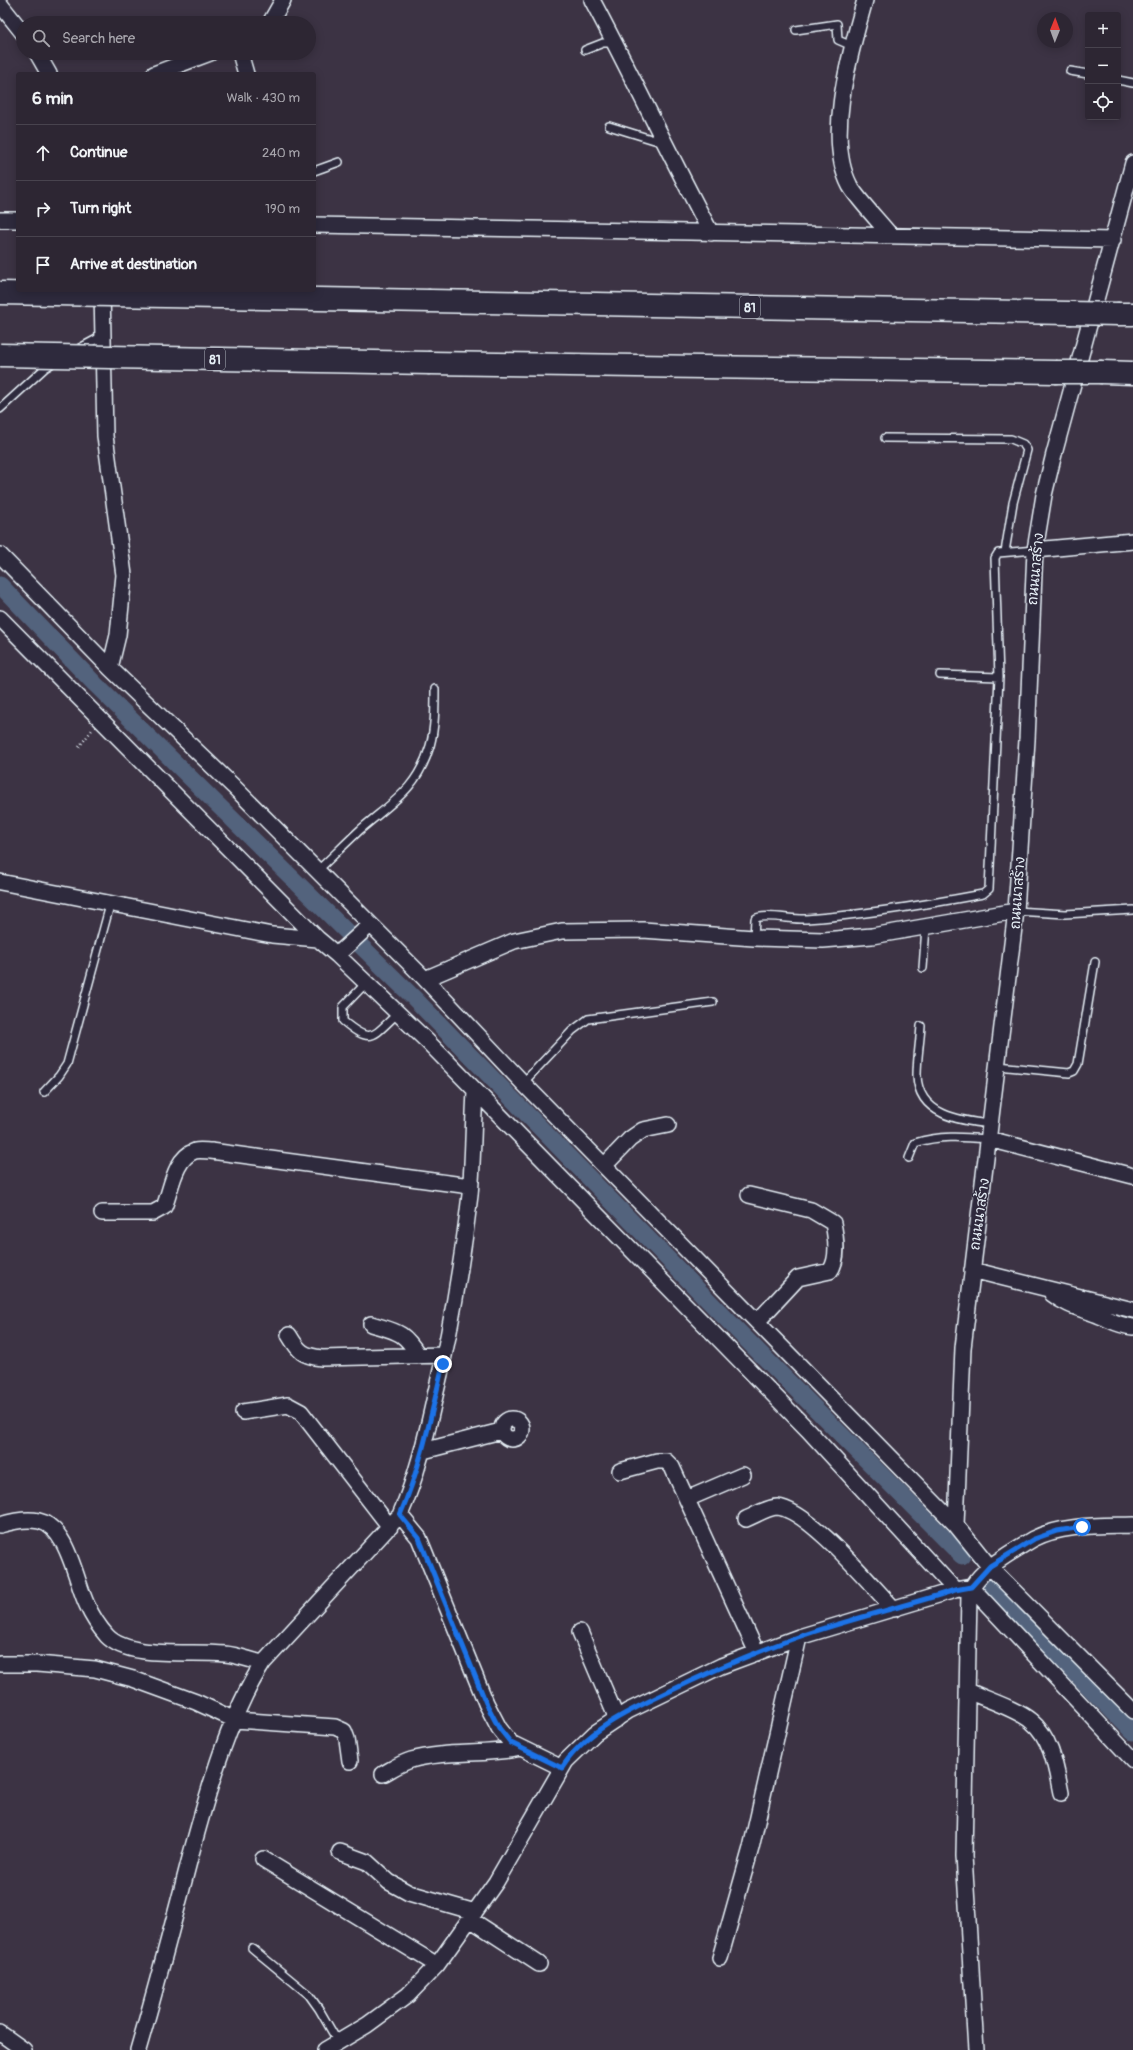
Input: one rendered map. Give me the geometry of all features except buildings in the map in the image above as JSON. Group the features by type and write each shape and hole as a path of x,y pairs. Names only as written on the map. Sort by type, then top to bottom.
{"highway":[{"name":"81","path":"0,293 1126,314"},
{"name":"81","path":"0,355 1133,373"}],"street":[{"path":"274,16 282,0"},
{"path":"592,0 667,144 680,176 711,233"},
{"path":"865,0 852,46 841,107 839,148 844,169 851,186 891,236"},
{"path":"0,4 16,25"},
{"path":"41,60 48,72"},
{"path":"159,72 191,60"},
{"path":"242,60 245,72"},
{"name":"ถนนนาสร้าง","path":"956,1525 964,1348 972,1270 1016,911 1027,740 1035,550 1044,496 1054,454 1113,240 1130,188 1133,163"},
{"path":"0,220 16,220"},
{"path":"316,225 1113,240"},
{"path":"102,292 105,436 124,575 118,635 110,668"},
{"path":"1035,550 1133,541"},
{"path":"0,554 110,668 233,786 317,872 366,929 425,979 523,1083 956,1525 990,1566 1133,1711"},
{"path":"0,618 318,939 341,952 366,983 427,1041 475,1092 808,1430 955,1590"},
{"path":"0,882 110,905 272,935 318,939"},
{"path":"425,979 514,941 562,931 643,930 754,938 824,940 872,936 1016,911"},
{"path":"341,952 366,929"},
{"path":"138,2050 206,1801 235,1720 253,1678 263,1662 400,1515 412,1487 423,1452 457,1286 470,1186 475,1092"},
{"path":"605,1166 630,1139 644,1130 668,1125"},
{"path":"989,1140 1133,1176"},
{"path":"102,1213 153,1213 164,1208 172,1179 182,1161 195,1151 211,1151 470,1186"},
{"path":"749,1195 811,1210 824,1216 832,1224 836,1236 834,1266 830,1271 798,1278 757,1322"},
{"path":"972,1270 1133,1310"},
{"path":"1047,1289 1069,1306 1102,1317 1112,1323 1133,1327"},
{"path":"371,1324 397,1332 408,1338 419,1356"},
{"path":"289,1335 297,1348 307,1356 322,1358 444,1355"},
{"path":"243,1412 288,1405 301,1412 390,1527"},
{"path":"423,1452 501,1431"},
{"path":"620,1471 657,1461 666,1461 672,1467 757,1653"},
{"path":"687,1499 743,1475"},
{"path":"746,1519 776,1507 790,1510 815,1527 894,1609"},
{"path":"400,1515 419,1538 486,1703 507,1738 511,1743 562,1768"},
{"path":"0,1525 15,1520 28,1520 40,1521 53,1529 66,1547 86,1605 108,1636 120,1645 136,1651 226,1654 263,1662"},
{"path":"976,2050 964,1856 968,1691 968,1602 971,1587 990,1566 1034,1539 1057,1531 1082,1527 1133,1525"},
{"path":"331,2046 367,2025 408,1995 437,1965 496,1882 566,1761 595,1733 628,1711 721,1666 799,1637 955,1590 971,1587"},
{"path":"971,1587 1133,1760"},
{"path":"580,1632 617,1719"},
{"path":"720,1958 751,1848 799,1637"},
{"path":"1,1663 95,1669 133,1679 196,1702 235,1720 335,1727 344,1731 347,1739 350,1760"},
{"path":"968,1691 1031,1721 1045,1738 1054,1760 1060,1794"},
{"path":"383,1774 409,1760 429,1756 504,1752 521,1748"},
{"path":"340,1852 367,1862 390,1882 409,1893 472,1916 539,1964"},
{"path":"263,1859 437,1965"},
{"path":"0,2032 24,2050"}],"lane":[{"path":"796,30 837,24 838,40 852,46"},
{"path":"585,50 603,43 615,43"},
{"path":"1070,71 1085,74"},
{"path":"1121,81 1133,83"},
{"path":"609,126 667,144"},
{"path":"316,170 339,162"},
{"path":"0,409 45,368 104,335"},
{"path":"885,438 1011,439 1023,444 1027,450 1013,503 1005,552"},
{"path":"754,938 755,919 760,916 796,920 830,918 983,894 989,889 1000,677 996,558 998,552 1035,550"},
{"path":"940,675 1000,677"},
{"path":"317,872 362,829 398,800 411,786 430,747 434,725 435,689"},
{"path":"44,1092 59,1076 67,1064 110,905"},
{"path":"1016,911 1065,914 1133,910"},
{"path":"923,968 926,927"},
{"path":"998,1066 1069,1073 1074,1071 1078,1064 1095,962"},
{"path":"366,983 343,1007 343,1021 359,1035 365,1037 373,1036 397,1014"},
{"path":"523,1083 572,1031 588,1020 713,1002"},
{"path":"921,1026 917,1076 920,1091 927,1104 944,1115 962,1121 991,1124"},
{"path":"909,1158 915,1143 930,1138 951,1136 989,1140"},
{"path":"252,1948 309,1996 319,2009 331,2046"}],"waterway":[{"path":"0,585 95,684 413,997 740,1333 962,1556"},
{"path":"992,1587 1133,1732"}],"route":[{"path":"443,1364 423,1452 412,1487 400,1515 419,1538 486,1703 499,1728 511,1743 562,1768 566,1761 595,1733 628,1711 721,1666 799,1637 955,1590 971,1587 990,1566 1034,1539 1057,1531 1082,1527"}]}
